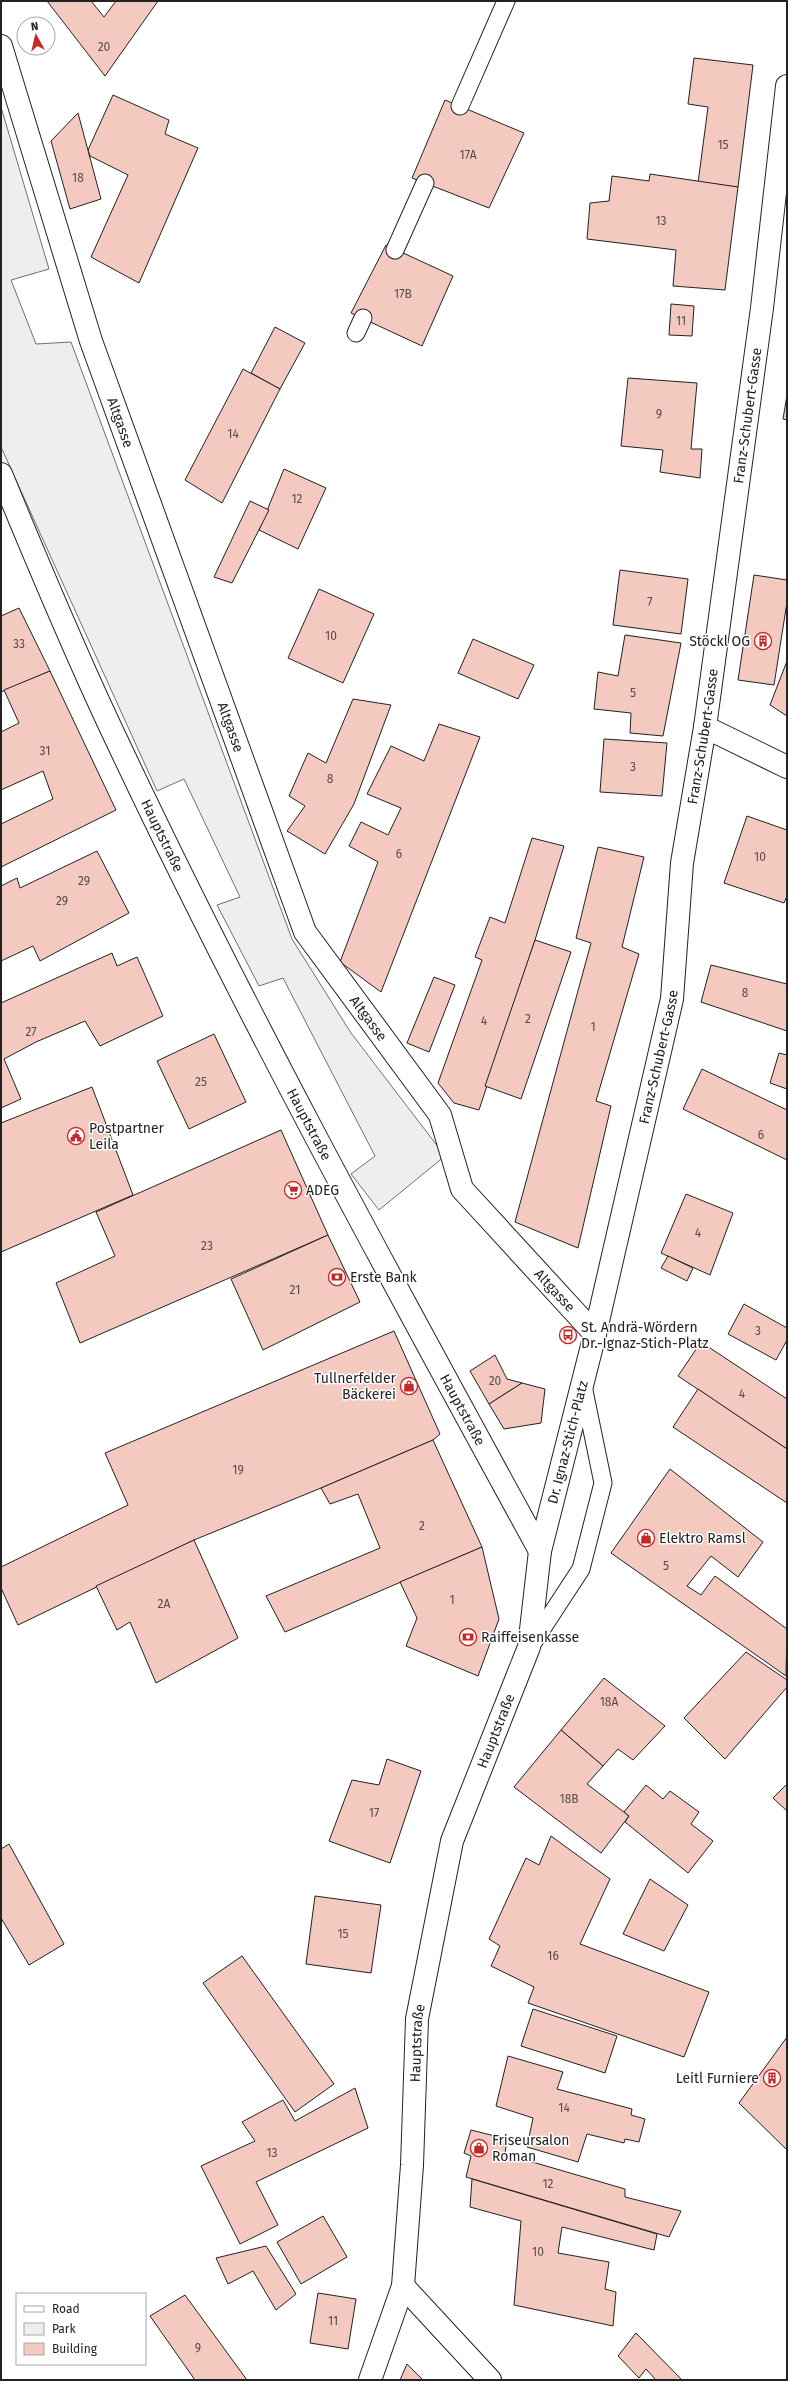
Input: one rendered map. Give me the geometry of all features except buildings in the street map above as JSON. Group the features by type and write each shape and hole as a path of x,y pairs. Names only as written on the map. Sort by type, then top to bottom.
{"street":[{"name":"Altgasse","path":"1,46 91,341 305,932 440,1115 462,1189 595,1334"},
{"name":"Franz-Schubert-Gasse","path":"595,1334 672,999 682,862 705,727 761,316 787,86"},
{"name":"Hauptstraße","path":"1,474 59,613 116,741 203,917 363,1227 540,1551 529,1647 452,1841 417,2019 412,2165 404,2286 370,2380"},
{"path":"705,727 787,767"},
{"name":"Dr. Ignaz-Stich-Platz","path":"540,1551 595,1334"},
{"path":"404,2286 490,2380"}],"lane":[{"path":"460,106 506,1"},
{"path":"395,250 425,183"},
{"path":"529,1647 581,1569 603,1483 582,1382"}],"green space":[{"path":"1,107 49,269 11,280 36,344 71,342 292,939 351,1033 445,1156 379,1210 351,1174 375,1156 283,978 259,986 217,905 240,897 184,779 157,791 1,447"}],"place":[{"name":"Stöckl OG","path":"763,641"},
{"name":"Postpartner Leila","path":"76,1136"},
{"name":"ADEG","path":"293,1190"},
{"name":"Erste Bank","path":"337,1277"},
{"name":"St. Andrä-Wördern Dr.-Ignaz-Stich-Platz","path":"568,1335"},
{"name":"Tullnerfelder Bäckerei","path":"409,1386"},
{"name":"Elektro Ramsl","path":"646,1538"},
{"name":"Raiffeisenkasse","path":"468,1637"},
{"name":"Leitl Furniere","path":"772,2078"},
{"name":"Friseursalon Roman","path":"479,2148"}]}
